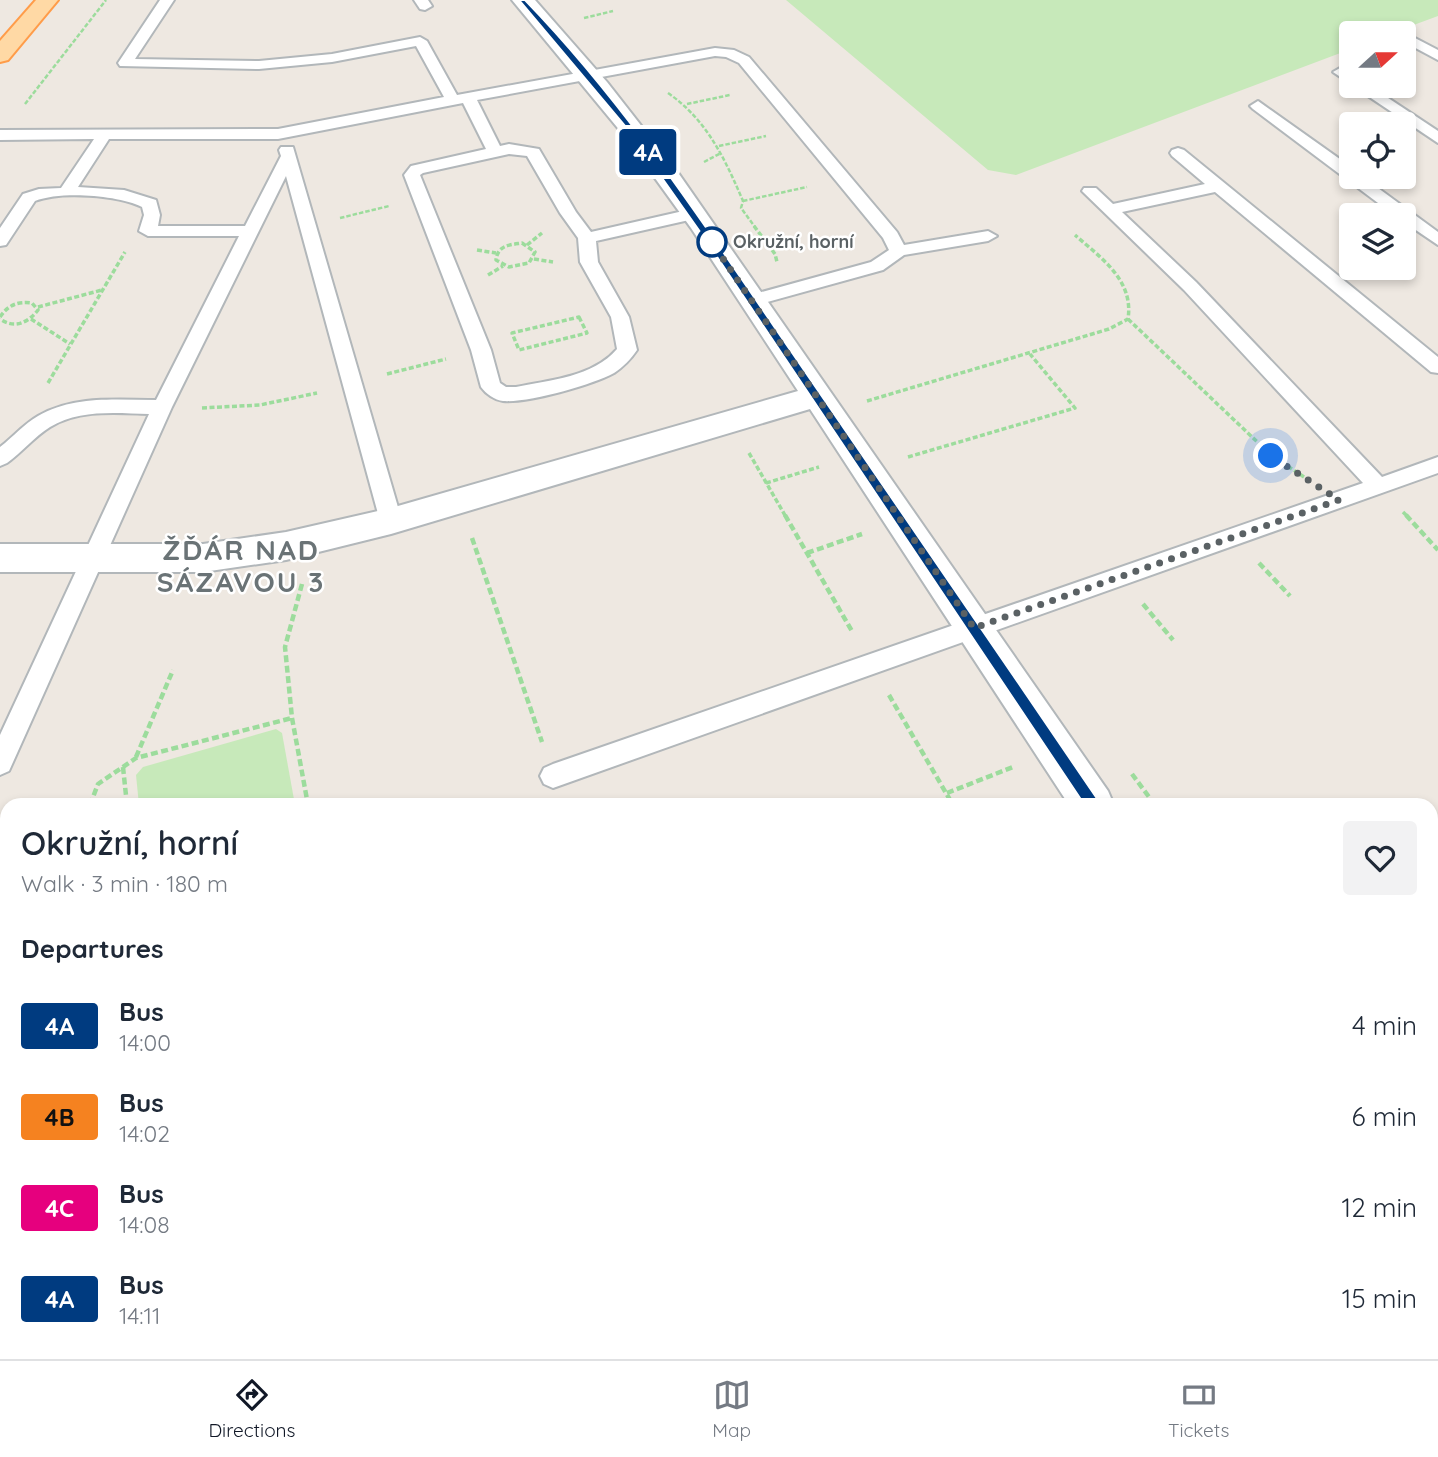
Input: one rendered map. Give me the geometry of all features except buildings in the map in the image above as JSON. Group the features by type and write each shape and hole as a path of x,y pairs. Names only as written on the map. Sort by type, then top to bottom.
{"main road":[{"path":"0,55 47,0"}],"street":[{"path":"523,0 629,125 753,300 1088,798"},
{"path":"0,558 203,558 314,539 391,521 818,396"}],"lane":[{"path":"167,0 125,63 259,65 332,58 420,41 495,152"},
{"path":"1416,43 1438,56"},
{"path":"1,135 278,134 587,74 715,52 729,53 744,60 891,236 899,251"},
{"path":"1378,98 1438,138"},
{"path":"1258,106 1339,166"},
{"path":"66,193 104,134"},
{"path":"278,134 289,155 310,225 391,521"},
{"path":"521,149 533,152 568,213 587,238 589,262 620,317 626,336 627,350 620,361 600,373 516,394 502,394 491,387 481,350 412,175 416,169 495,152 521,149"},
{"path":"1178,153 1438,367"},
{"path":"0,763 162,407 289,155"},
{"path":"1111,209 1218,186"},
{"path":"1369,189 1438,240"},
{"path":"1090,191 1190,286 1378,486"},
{"path":"0,241 29,198 39,194 111,193 138,197 150,204 152,215 148,231 251,231"},
{"path":"587,238 692,214"},
{"path":"753,300 877,266 899,251 988,236"},
{"path":"0,457 15,448 44,421 61,412 85,408 162,407"},
{"path":"554,776 1438,465"}],"path":[{"path":"1,135 106,0"},
{"path":"575,21 614,11"},
{"path":"767,87 687,104 719,146 743,201 741,208 775,254 786,290"},
{"path":"719,146 801,129"},
{"path":"743,201 843,178"},
{"path":"310,225 421,199"},
{"path":"46,386 132,240 148,231"},
{"path":"866,401 1109,329 1128,318 1133,306 1128,288 1109,266 1074,235"},
{"path":"509,244 527,245 535,252 529,263 516,267 503,265 496,260 500,249 509,244"},
{"path":"0,304 8,307 29,302 38,307 103,290"},
{"path":"8,307 0,318 4,323 12,325 31,319 37,313 38,307"},
{"path":"579,317 587,332 519,350 515,342 512,333 579,317"},
{"path":"1128,318 1271,456 1339,500"},
{"path":"31,319 70,344"},
{"path":"162,407 226,409 281,403 481,350"},
{"path":"905,458 1075,408 1030,354"},
{"path":"824,466 766,484 950,798"},
{"path":"1378,486 1438,550"},
{"path":"459,501 554,776"},
{"path":"807,553 867,533"},
{"path":"307,798 292,718 285,647 314,539"},
{"path":"136,758 173,670"},
{"path":"93,798 98,784 136,758 292,718"},
{"path":"947,793 1018,765"},
{"path":"123,767 126,798"}],"green space":[{"path":"786,0 1438,0 1438,16 1416,24 1416,21 1339,21 1339,54 1016,175 988,170"},
{"path":"276,729 282,733 294,798 138,798 136,775 143,767"}],"bus line":[{"name":"4A","path":"523,0 629,125 707,235 1088,798"}],"place":[{"name":"Okružní, horní","path":"712,242"}],"district":[{"name":"ŽĎÁR NAD SÁZAVOU 3","path":"241,566"}],"route":[{"path":"712,242 707,235 974,628 1339,500 1271,456"}]}
